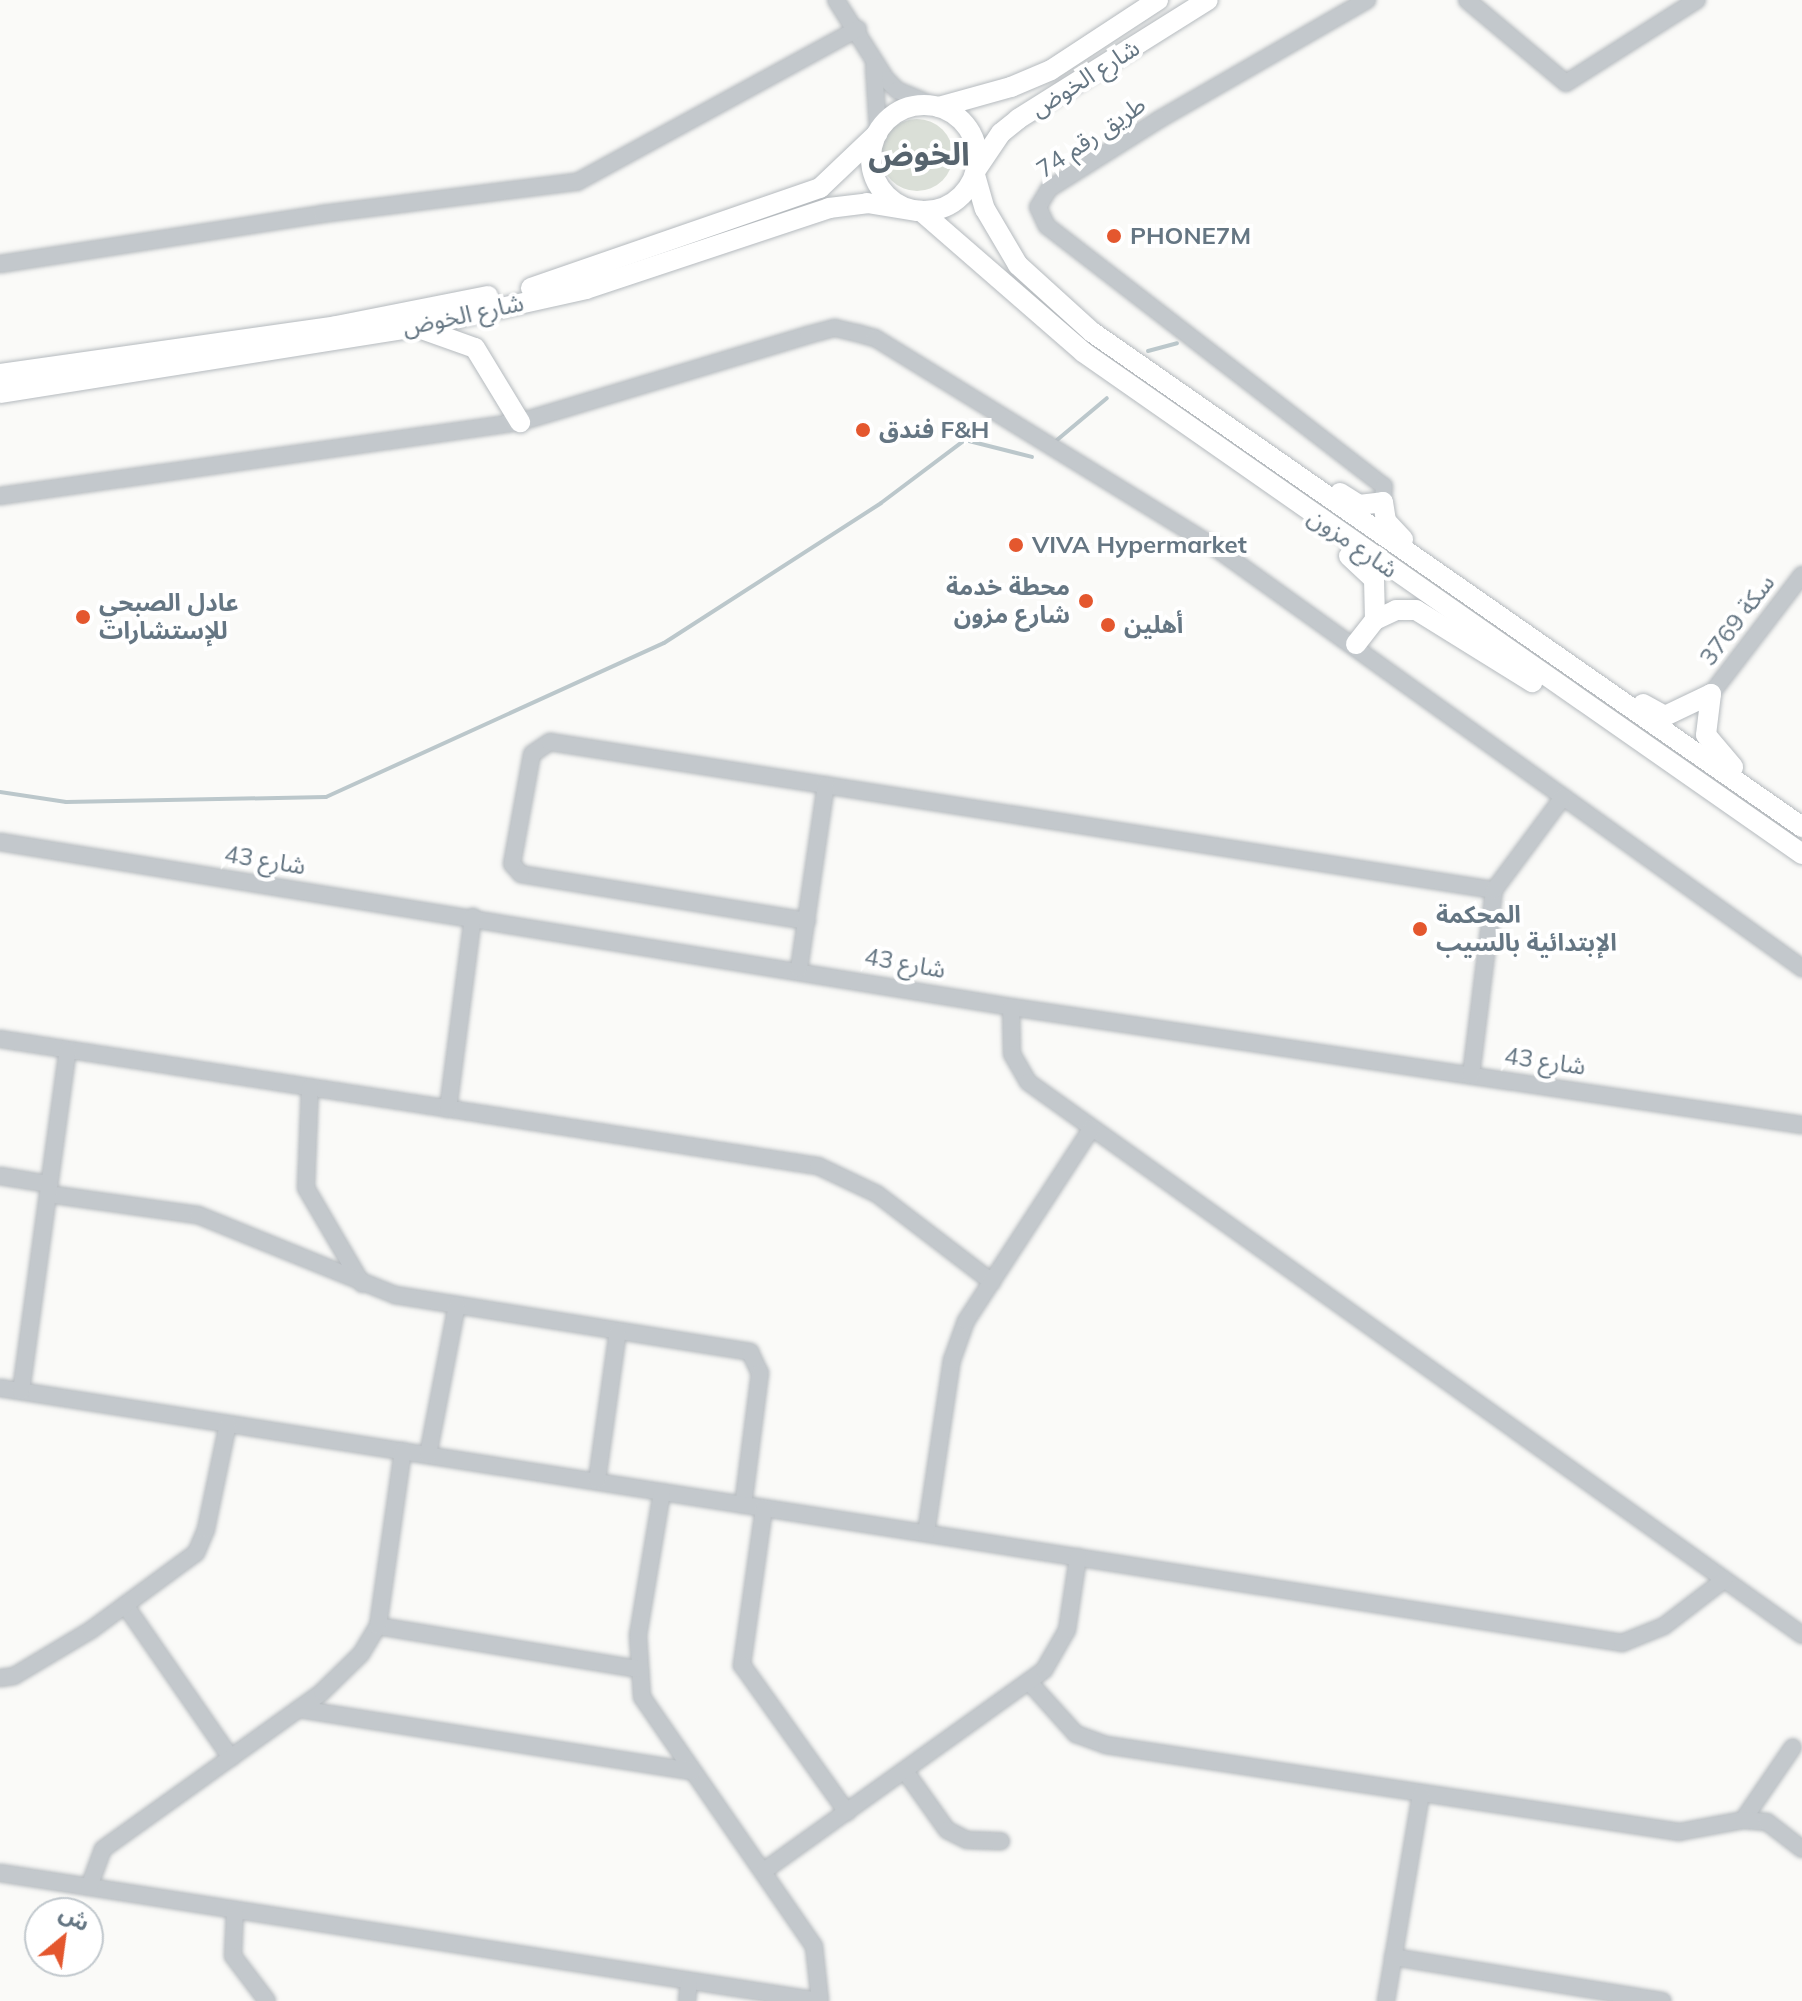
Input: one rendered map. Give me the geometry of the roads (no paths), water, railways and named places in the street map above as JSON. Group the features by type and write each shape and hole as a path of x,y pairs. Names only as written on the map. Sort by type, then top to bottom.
{"main road":[{"name":"شارع الخوض","path":"937,107 1011,87 1051,70 1158,0"},
{"name":"شارع الخوض","path":"976,172 1001,133 1018,119 1208,0"},
{"path":"937,107 965,125 973,139 976,172 954,202 919,211 900,206 877,183 871,150 877,132 902,110 937,107"},
{"name":"شارع الخوض","path":"0,374 336,326 546,285 820,188 877,132"},
{"name":"شارع مزون","path":"976,172 1002,241 1043,292 1281,464 1802,827"},
{"name":"شارع الخوض","path":"0,393 415,327 586,289 829,208 867,203 919,211"},
{"name":"شارع مزون","path":"919,211 949,232 1046,324 1224,453 1802,854"},
{"path":"415,327 475,348 520,422"},
{"path":"1224,453 1250,485 1370,572 1377,588 1375,620"},
{"path":"1281,464 1308,474 1359,505 1383,502 1386,521 1395,532 1518,627 1665,716 1711,694"},
{"path":"1356,644 1375,620 1402,609 1423,613 1558,698 1590,707"},
{"path":"1711,694 1704,721 1716,752 1802,827"}],"street":[{"path":"836,0 897,90 937,107"},
{"name":"طريق رقم 74","path":"1367,0 1149,126 1049,189 1038,207 1047,226 1384,486 1383,502"},
{"path":"1467,0 1566,83 1697,0"},
{"path":"0,264 322,214 577,182 858,29"},
{"path":"871,53 879,96 877,132"},
{"path":"0,496 520,422 808,335 835,328 857,333 875,338 1105,476 1356,644 1802,968"},
{"name":"سكة 3769","path":"1711,694 1802,575"},
{"path":"807,921 521,874 512,864 530,757 546,742 1494,890"},
{"path":"799,969 826,785"},
{"path":"1471,1075 1494,890 1563,797"},
{"name":"شارع 43","path":"0,842 799,969 1011,1007 1802,1125"},
{"path":"448,1109 473,917"},
{"path":"1011,1007 1016,1067 1028,1082 1802,1635"},
{"path":"0,1039 818,1166 877,1194 992,1282"},
{"path":"21,1391 68,1050"},
{"path":"310,1087 306,1188 362,1284"},
{"path":"926,1533 952,1360 966,1321 1091,1129"},
{"path":"0,1176 49,1189 198,1215 362,1284 457,1305 745,1351 758,1361 743,1505"},
{"path":"428,1455 457,1305"},
{"path":"597,1480 618,1331"},
{"path":"0,1388 1622,1643 1664,1626 1724,1580"},
{"path":"0,1678 14,1676 125,1605 196,1553 206,1529 228,1424"},
{"path":"89,1887 103,1849 299,1709 361,1654 378,1626 403,1451"},
{"path":"0,1873 819,2001 814,1946 765,1870 642,1697 637,1669 662,1492"},
{"path":"764,1508 742,1665 847,1812"},
{"path":"765,1870 1030,1683 1067,1630 1078,1557"},
{"path":"125,1605 231,1758"},
{"path":"378,1626 637,1669"},
{"path":"1030,1683 1076,1734 1106,1745 1679,1832 1743,1820 1767,1822 1802,1849"},
{"path":"299,1709 692,1771"},
{"path":"1743,1820 1793,1747"},
{"path":"905,1771 947,1830 967,1840 1001,1841"},
{"path":"1386,2001 1421,1795"},
{"path":"235,1910 233,1956 267,2001"},
{"path":"1393,1957 1662,2001"},
{"path":"687,2001 689,1983"}],"waterway":[{"path":"1148,351 1177,343"},
{"path":"1057,440 1107,398"},
{"path":"0,792 66,802 326,797 664,643 881,503 965,440 1032,457"}],"place":[{"name":"PHONE7M","path":"1114,236"},
{"name":"فندق F&H","path":"863,430"},
{"name":"VIVA Hypermarket","path":"1016,545"},
{"name":"محطة خدمة شارع مزون","path":"1086,601"},
{"name":"عادل الصبحي للإستشارات","path":"83,617"},
{"name":"أهلين","path":"1108,625"},
{"name":"المحكمة الإبتدائية بالسيب","path":"1420,929"}],"district":[{"name":"الخوض","path":"919,153"}]}
